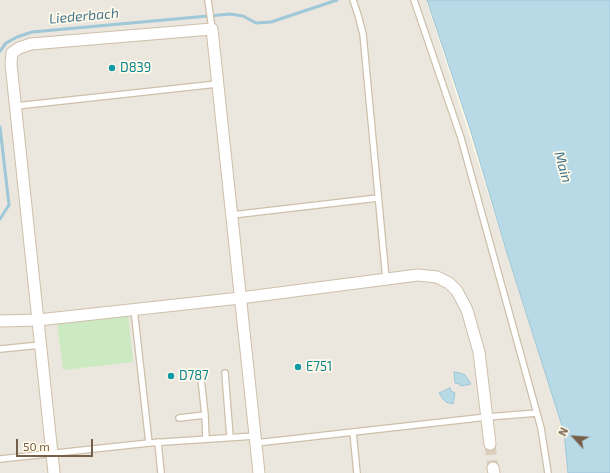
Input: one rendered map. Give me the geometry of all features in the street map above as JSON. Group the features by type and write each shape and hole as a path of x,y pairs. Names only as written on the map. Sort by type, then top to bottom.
{"street":[{"path":"54,473 11,64 12,52 32,44 212,29 259,473"},
{"path":"0,321 38,320 240,298 418,275 437,277 449,283 456,290 467,310 479,352 490,444"}],"lane":[{"path":"353,0 363,34 386,279"},
{"path":"414,0 461,138 541,428 548,473"},
{"path":"208,2 212,29"},
{"path":"16,106 217,84"},
{"path":"232,215 378,198"},
{"path":"134,309 149,443"},
{"path":"0,349 41,345"},
{"path":"225,373 230,437"},
{"path":"201,379 206,439"},
{"path":"0,459 158,442 230,437 256,439 353,432 537,413"},
{"path":"179,418 205,415"},
{"path":"353,432 357,473"},
{"path":"158,442 160,473"}],"shaded area":[{"path":"0,0 426,0 564,432 568,473 0,473"}],"green space":[{"path":"128,314 133,362 63,370 57,322"}],"water":[{"name":"Main","path":"427,0 610,0 610,473 568,473 564,432 507,253 471,132"},
{"path":"454,372 465,375 471,384 461,386 455,383"},
{"path":"450,388 451,391 455,393 453,404 446,402 439,393"}],"waterway":[{"name":"Liederbach","path":"0,51 6,43 17,37 32,32 230,14 243,16 256,23 271,22 337,0"},
{"name":"Liederbach","path":"0,127 9,205 0,219"}],"tunnel":[{"path":"490,444 493,468"}],"place":[{"name":"D839","path":"112,68"},
{"name":"E751","path":"298,367"},
{"name":"D787","path":"171,376"}]}
